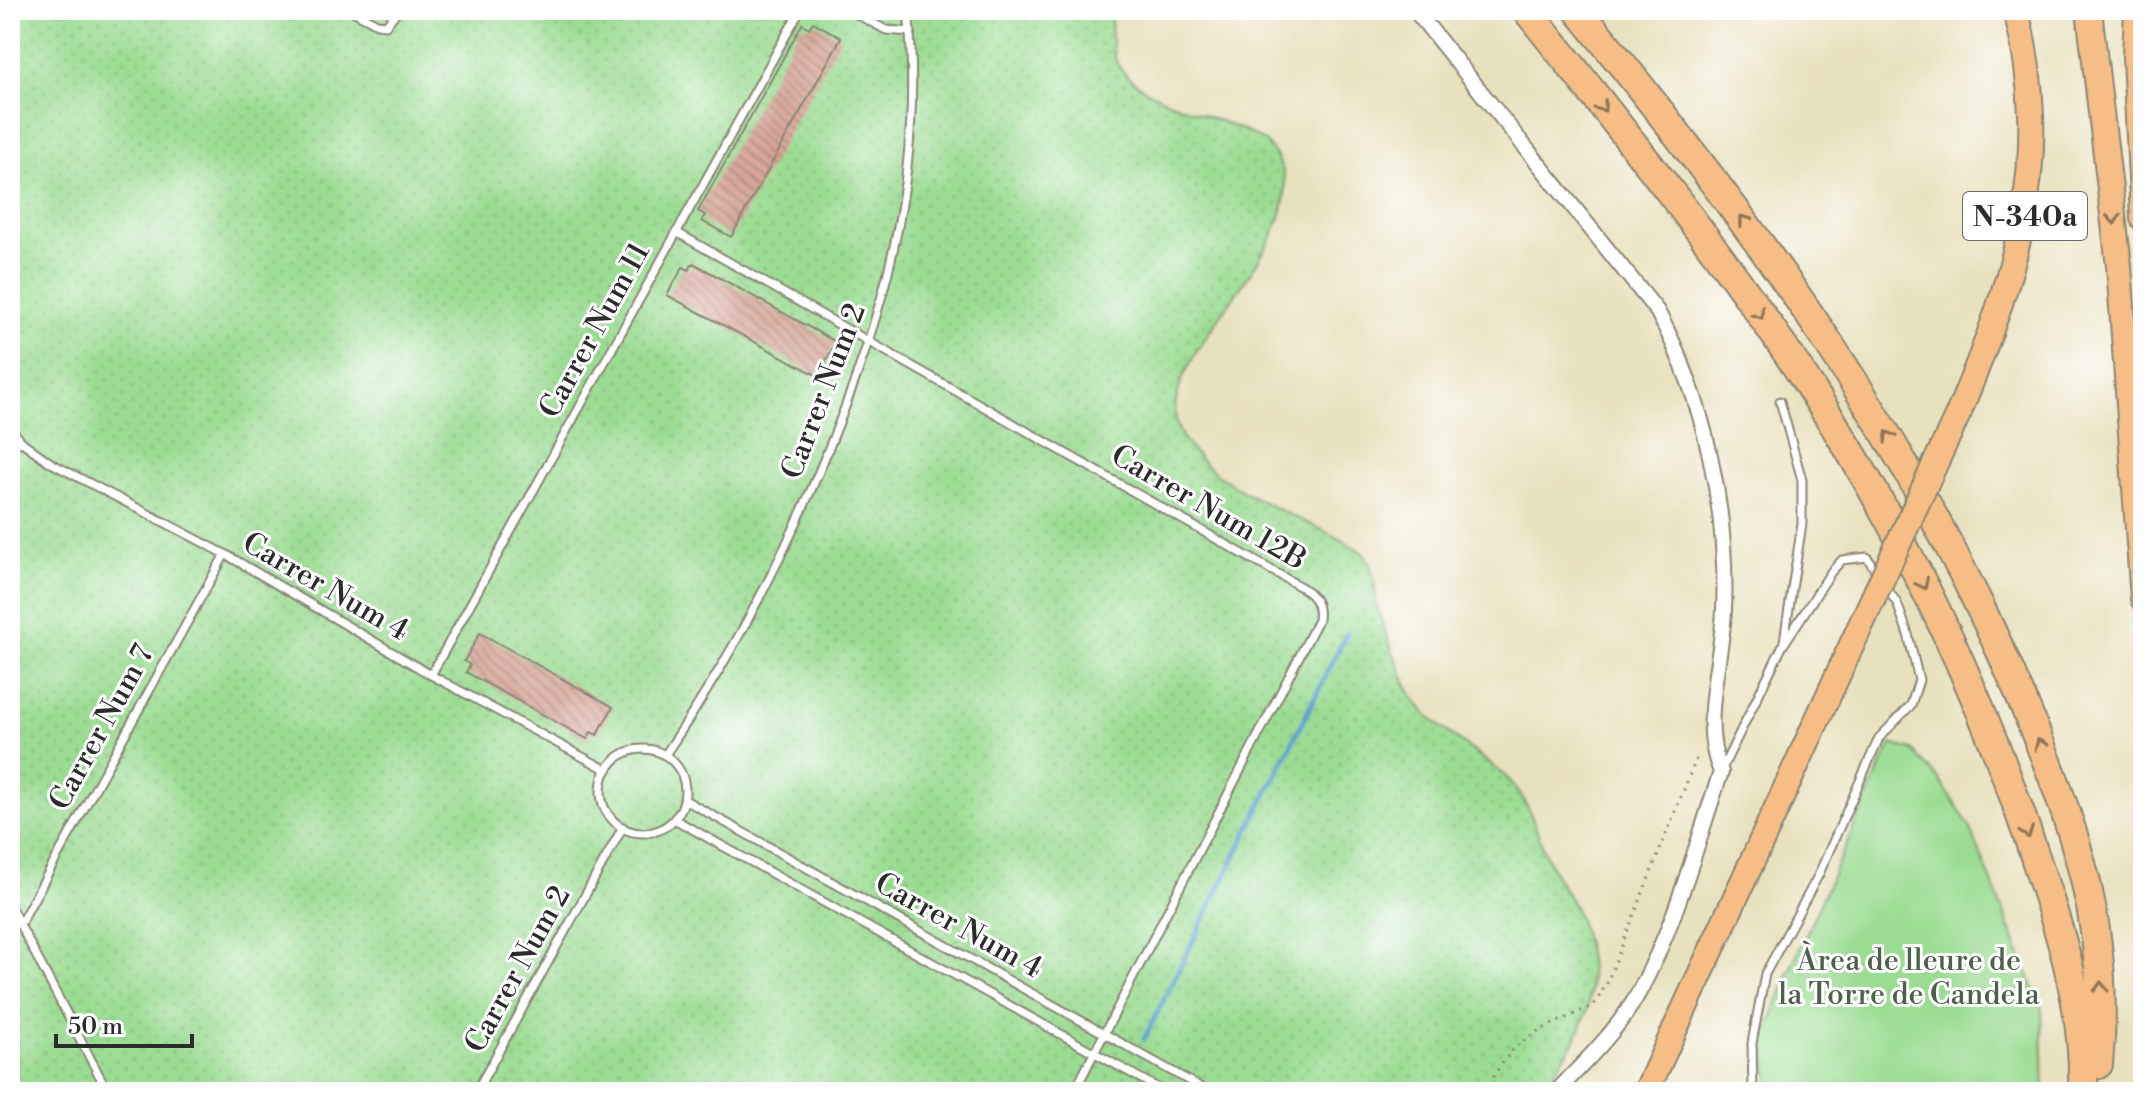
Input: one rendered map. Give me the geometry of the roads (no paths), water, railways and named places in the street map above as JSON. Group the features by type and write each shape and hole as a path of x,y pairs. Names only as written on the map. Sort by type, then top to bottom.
{"highway":[{"path":"1527,10 1730,273 1809,385 1912,563 1982,707 2041,873 2078,1005 2083,1092"},
{"path":"1578,10 1763,244 1840,356 1938,520 1998,642 2054,777 2092,899 2101,976 2098,1061 2093,1092"}],"main road":[{"name":"N-340a","path":"1646,1092 1959,412 1995,323 2028,207 2031,107 2016,10"},
{"path":"2089,10 2110,172"},
{"path":"2100,10 2143,599"},
{"path":"2121,10 2143,218"},
{"path":"2137,10 2139,171"}],"street":[{"path":"1415,10 1657,311 1673,340 1706,449 1725,553 1724,611 1712,729 1713,753 1721,772 1670,922 1638,994 1584,1064 1556,1092"}],"lane":[{"path":"351,10 377,24 386,25 398,10"},
{"name":"Carrer Num 11","path":"431,675 800,10"},
{"path":"849,10 886,30 911,32"},
{"name":"Carrer Num 2","path":"665,755 720,671 791,538 870,342 886,290 906,190 912,96 908,10"},
{"name":"Carrer Num 12B","path":"676,232 1301,587 1313,595 1320,608 1318,620 1074,1092"},
{"path":"1780,401 1802,480 1802,524 1782,647"},
{"name":"Carrer Num 4","path":"10,428 22,442 51,463 225,554 431,675 607,770"},
{"path":"10,445 22,442"},
{"name":"Carrer Num 7","path":"20,924 225,554"},
{"path":"1721,772 1782,647 1836,566 1852,557 1867,557 1897,603 1915,656 1919,680 1911,705 1879,738 1818,876 1765,974 1752,1043 1753,1092"},
{"path":"648,749 665,755 681,772 685,800 674,819 660,830 646,833 623,827 610,816 603,804 601,791 607,770 621,755 633,750 648,749"},
{"name":"Carrer Num 4","path":"685,800 1209,1092"},
{"name":"Carrer Num 4","path":"674,819 1165,1092"},
{"name":"Carrer Num 2","path":"476,1092 623,827"},
{"path":"10,906 108,1092"}],"waterway":[{"path":"1144,1039 1347,633"},
{"path":"1118,1092 1121,1085"}],"park label":[{"name":"Àrea de lleure de la Torre de Candela","path":"1909,977"}]}
